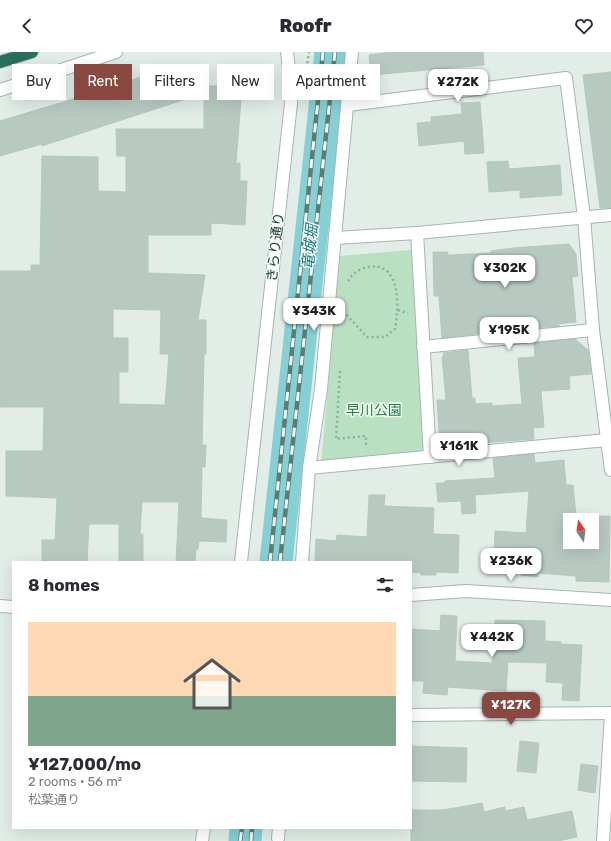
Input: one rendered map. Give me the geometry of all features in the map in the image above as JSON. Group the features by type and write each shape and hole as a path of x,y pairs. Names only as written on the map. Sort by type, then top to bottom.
{"highway":[{"path":"0,62 32,52"}],"street":[{"path":"0,90 116,52"},
{"name":"きらり通り","path":"240,561 292,94 287,52"},
{"path":"302,561 309,468 321,389 352,52"},
{"path":"348,105 566,78 584,217 593,330 611,470"},
{"path":"335,238 417,233 611,215"},
{"path":"417,233 430,457"},
{"path":"423,347 593,330"},
{"path":"309,468 366,464 607,440"},
{"path":"412,595 466,591 611,600"},
{"path":"0,606 12,607"},
{"path":"412,715 611,714 603,841"},
{"path":"202,841 204,829"}],"path":[{"path":"343,310 367,337 385,337 395,329 398,310 395,288 388,272 379,267 359,269 348,280 347,286"},
{"path":"343,318 344,304"},
{"path":"340,365 336,439 366,436 366,464"}],"green space":[{"name":"早川公園","path":"411,250 425,454 321,464 340,256"}],"building":[{"path":"391,52 483,52 484,65 380,74 380,64 370,64 369,55"},
{"path":"611,72 611,208 600,208 583,75"},
{"path":"140,77 140,100 183,100 42,146 42,144 0,156 0,121 74,99 74,100 132,100 132,80"},
{"path":"209,86 217,86 217,100 241,100 236,163 240,163 240,181 247,181 245,225 211,223 211,235 148,235 148,273 205,275 198,320 206,320 202,445 206,445 205,467 202,467 201,518 227,520 226,542 199,541 198,549 196,549 195,561 176,561 179,502 142,502 140,534 143,534 143,561 119,561 119,524 89,524 87,561 42,561 42,540 55,540 57,498 6,496 6,451 43,451 44,407 0,407 0,271 31,271 31,265 40,265 42,156 98,157 98,191 126,192 126,156 117,156 116,129 204,129 204,100 209,100","holes":["113,309 161,310 160,354 169,354 165,405 119,404 119,372 128,372 128,338 113,338"]},
{"path":"480,102 484,153 465,154 464,141 419,146 417,123 431,122 431,117 462,114 461,103"},
{"path":"508,161 509,169 560,165 562,195 520,198 520,190 489,192 487,162"},
{"path":"569,244 576,254 578,276 572,277 576,322 557,324 560,326 533,328 533,326 492,330 492,332 442,338 439,296 434,296 433,252 448,252 448,255 491,253 491,251 513,248"},
{"path":"575,339 588,350 591,374 569,376 570,389 541,391 544,427 533,428 534,439 440,446 437,400 446,400 442,357 444,357 443,353 468,350 472,398 475,398 475,404 492,403 492,406 522,404 518,358 535,357 534,343"},
{"path":"534,454 535,463 564,460 566,485 573,485 576,513 563,513 563,549 599,549 599,516 610,516 609,582 576,581 576,576 538,573 538,577 521,575 522,557 494,555 495,531 526,533 529,491 475,495 476,513 462,514 461,501 438,502 436,483 445,483 445,481 495,478 493,458"},
{"path":"369,495 385,495 384,506 434,508 433,534 459,535 458,573 436,572 436,575 421,575 421,573 412,572 412,561 315,561 316,539 336,541 337,535 367,537"},
{"path":"441,615 457,616 455,661 492,663 495,620 545,621 545,641 561,642 560,644 582,645 579,701 562,700 563,683 546,682 547,663 508,662 506,691 448,687 447,695 423,693 424,681 412,681 412,629 440,631"},
{"path":"520,741 539,743 536,773 517,771"},
{"path":"412,746 467,748 466,782 412,781"},
{"path":"581,764 598,766 595,793 578,790"},
{"path":"482,803 484,812 505,807 505,811 524,807 527,820 572,811 577,837 558,841 411,841 412,810 443,810"}],"waterway":[{"name":"竜城堀","path":"276,561 331,52"},
{"name":"竜城堀","path":"245,841 246,829"}],"railway":[{"path":"270,561 323,52"},
{"path":"280,561 335,52"},
{"path":"240,841 242,829"},
{"path":"251,841 252,829"}]}
